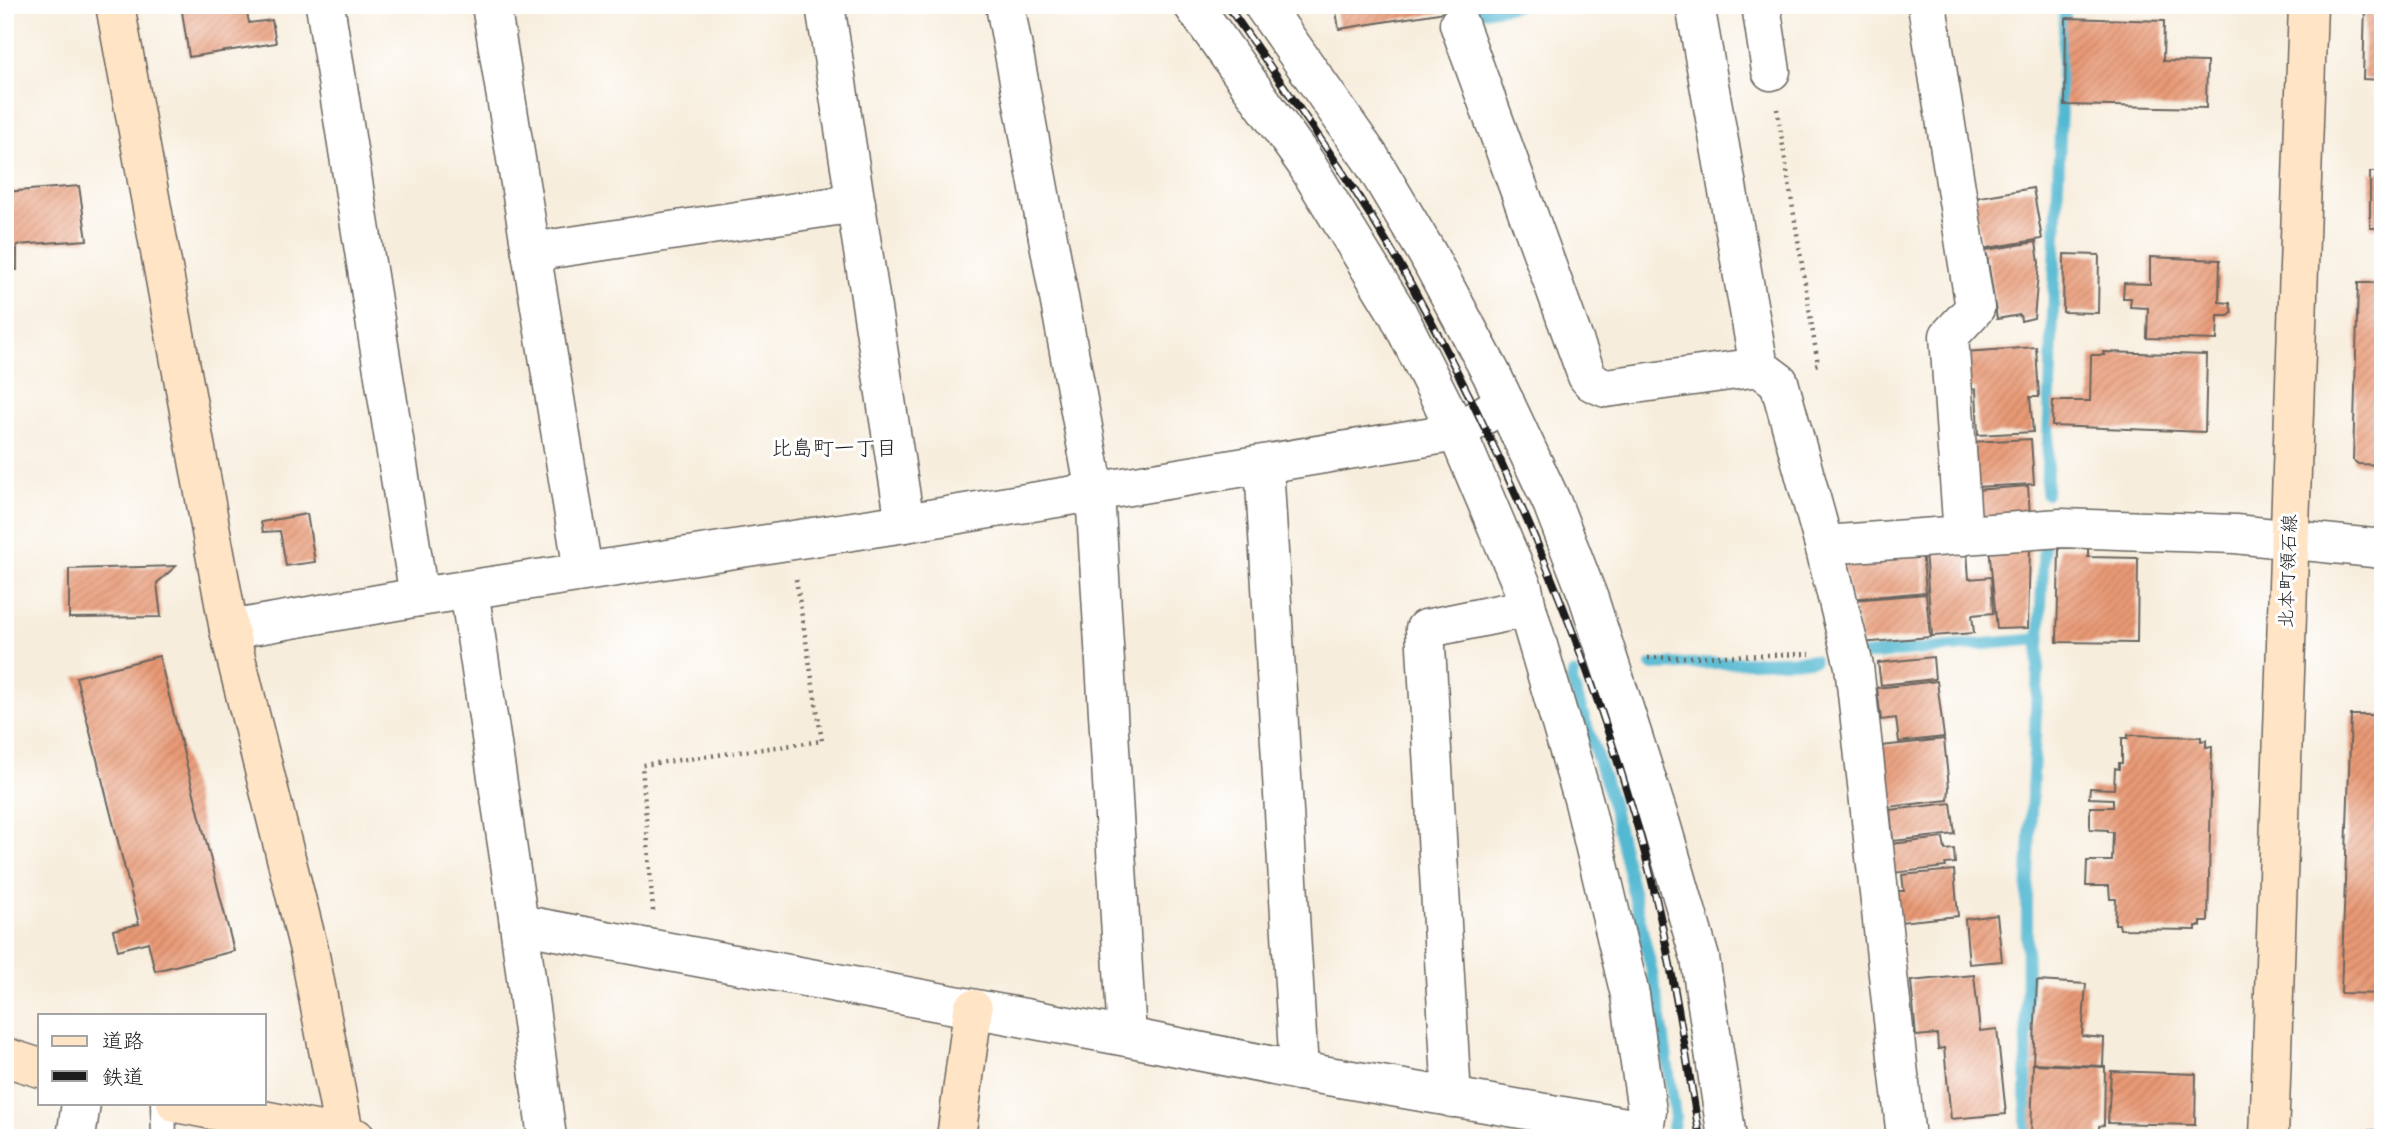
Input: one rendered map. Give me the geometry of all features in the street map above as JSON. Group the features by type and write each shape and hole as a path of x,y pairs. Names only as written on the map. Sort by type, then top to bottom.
{"main road":[{"path":"115,5 229,631 309,950 348,1137 181,1104"},
{"name":"北本町領石線","path":"2269,1138 2308,5"},
{"path":"957,1138 973,1009"},
{"path":"5,1056 38,1067"}],"street":[{"path":"325,5 419,597"},
{"path":"491,5 583,571"},
{"path":"825,5 905,523"},
{"path":"1005,5 1095,492 1127,1037"},
{"path":"519,924 1643,1134 1647,1111 1630,995 1584,802 1523,588 1457,432 1398,314 1305,162 1193,5"},
{"path":"1263,5 1371,159 1427,253 1505,402 1552,503 1589,599 1661,824 1700,958 1727,1138"},
{"path":"1695,5 1769,375 1824,545 1854,666 1906,1138"},
{"path":"1761,5 1772,71"},
{"path":"1927,5 1975,308 1949,335 1964,536"},
{"path":"1459,24 1587,376 1592,383 1606,388 1769,375"},
{"path":"531,252 856,204"},
{"path":"229,631 419,597 905,523 1457,432 1505,402"},
{"path":"1264,465 1299,1071"},
{"path":"1824,545 2061,528 2235,534 2383,549"},
{"path":"469,590 519,924 547,1138"},
{"path":"1452,1098 1425,629 1527,608"},
{"path":"76,1138 81,1104"}],"lane":[{"path":"163,1104 164,1138"}],"path":[{"path":"1769,375 1784,374 1818,364 1772,71"},
{"path":"656,949 642,765 822,741 790,540"},
{"path":"1636,658 1751,657 1850,652"}],"building":[{"path":"181,5 252,5 246,8 249,23 272,20 276,43 189,57"},
{"path":"1335,5 1476,5 1476,7 1339,29"},
{"path":"2365,5 2383,5 2383,80 2363,79"},
{"path":"2066,18 2164,21 2163,61 2207,62 2206,108 2065,105"},
{"path":"2370,172 2383,172 2383,228 2370,228"},
{"path":"79,186 87,240 17,245 17,270 5,270 5,192"},
{"path":"2033,188 2042,239 1982,249 1974,198"},
{"path":"2036,242 2039,263 2034,318 2021,321 2020,315 1997,319 1987,255 1981,256 1980,251"},
{"path":"2064,254 2099,255 2098,313 2063,312"},
{"path":"2150,257 2220,260 2219,302 2230,303 2232,313 2218,316 2217,340 2147,338 2148,308 2130,307 2131,298 2123,298 2124,283 2150,284"},
{"path":"2358,283 2383,283 2383,465 2358,464 2353,460"},
{"path":"2036,347 2039,397 2030,397 2033,432 1978,435 1976,389 1968,389 1965,352"},
{"path":"2103,352 2207,355 2205,432 2052,426 2053,401 2090,401 2091,355 2104,355"},
{"path":"2031,439 2034,484 1974,487 1971,442"},
{"path":"2028,486 2030,515 1976,519 1975,490"},
{"path":"307,514 315,562 286,566 280,531 263,532 261,522"},
{"path":"1989,547 2030,547 2028,628 1997,629"},
{"path":"2059,548 2088,548 2088,557 2138,558 2137,643 2057,642"},
{"path":"1922,551 1926,592 1850,599 1843,558"},
{"path":"1967,551 1969,579 1991,577 1993,613 1972,615 1974,633 1932,636 1925,552"},
{"path":"176,566 157,583 161,617 69,618 69,569"},
{"path":"1926,594 1930,637 1861,643 1852,600"},
{"path":"159,656 234,951 155,971 148,942 118,950 113,930 139,924 76,677"},
{"path":"1933,657 1935,679 1881,685 1878,663"},
{"path":"1937,681 1944,737 1899,742 1896,718 1881,720 1877,688"},
{"path":"2351,715 2383,715 2383,994 2341,993"},
{"path":"2128,735 2201,737 2201,741 2206,740 2206,747 2212,746 2208,922 2201,922 2201,926 2196,926 2196,930 2120,929 2119,924 2115,924 2116,899 2110,899 2109,886 2086,886 2087,861 2112,861 2113,832 2090,829 2090,807 2113,807 2113,799 2089,798 2090,788 2114,789 2115,768 2119,769 2119,763 2122,763 2122,738 2128,738"},
{"path":"1944,739 1948,800 1888,807 1882,746"},
{"path":"1951,803 1955,834 1893,841 1890,810"},
{"path":"1943,838 1945,850 1954,849 1955,863 1945,864 1946,867 1893,873 1891,844"},
{"path":"1954,870 1958,916 1900,922 1896,891 1904,891 1902,875"},
{"path":"1997,915 2002,961 1969,964 1965,919"},
{"path":"1974,975 1980,1031 1997,1029 2006,1114 1951,1119 1944,1048 1938,1049 1937,1034 1916,1036 1911,981"},
{"path":"2037,981 2086,984 2082,1036 2104,1038 2103,1066 2033,1063"},
{"path":"2033,1064 2105,1067 2104,1125 2099,1126 2099,1138 2031,1138"},
{"path":"2111,1071 2196,1074 2195,1125 2108,1123"},
{"path":"2374,1130 2374,1138 2332,1138 2332,1133"}],"waterway":[{"path":"1477,12 1519,5"},
{"path":"2046,493 2065,5"},
{"path":"2026,1138 2027,898 2044,545"},
{"path":"1865,655 2039,639"},
{"path":"1652,665 1814,660"},
{"path":"1573,674 1572,681 1611,799 1650,963 1675,1117 1671,1138"}],"railway":[{"path":"1227,5 1323,143 1412,286 1480,418 1541,553 1594,691 1639,832 1666,946 1700,1138"}],"district":[{"name":"比島町一丁目","path":"834,448"}]}
